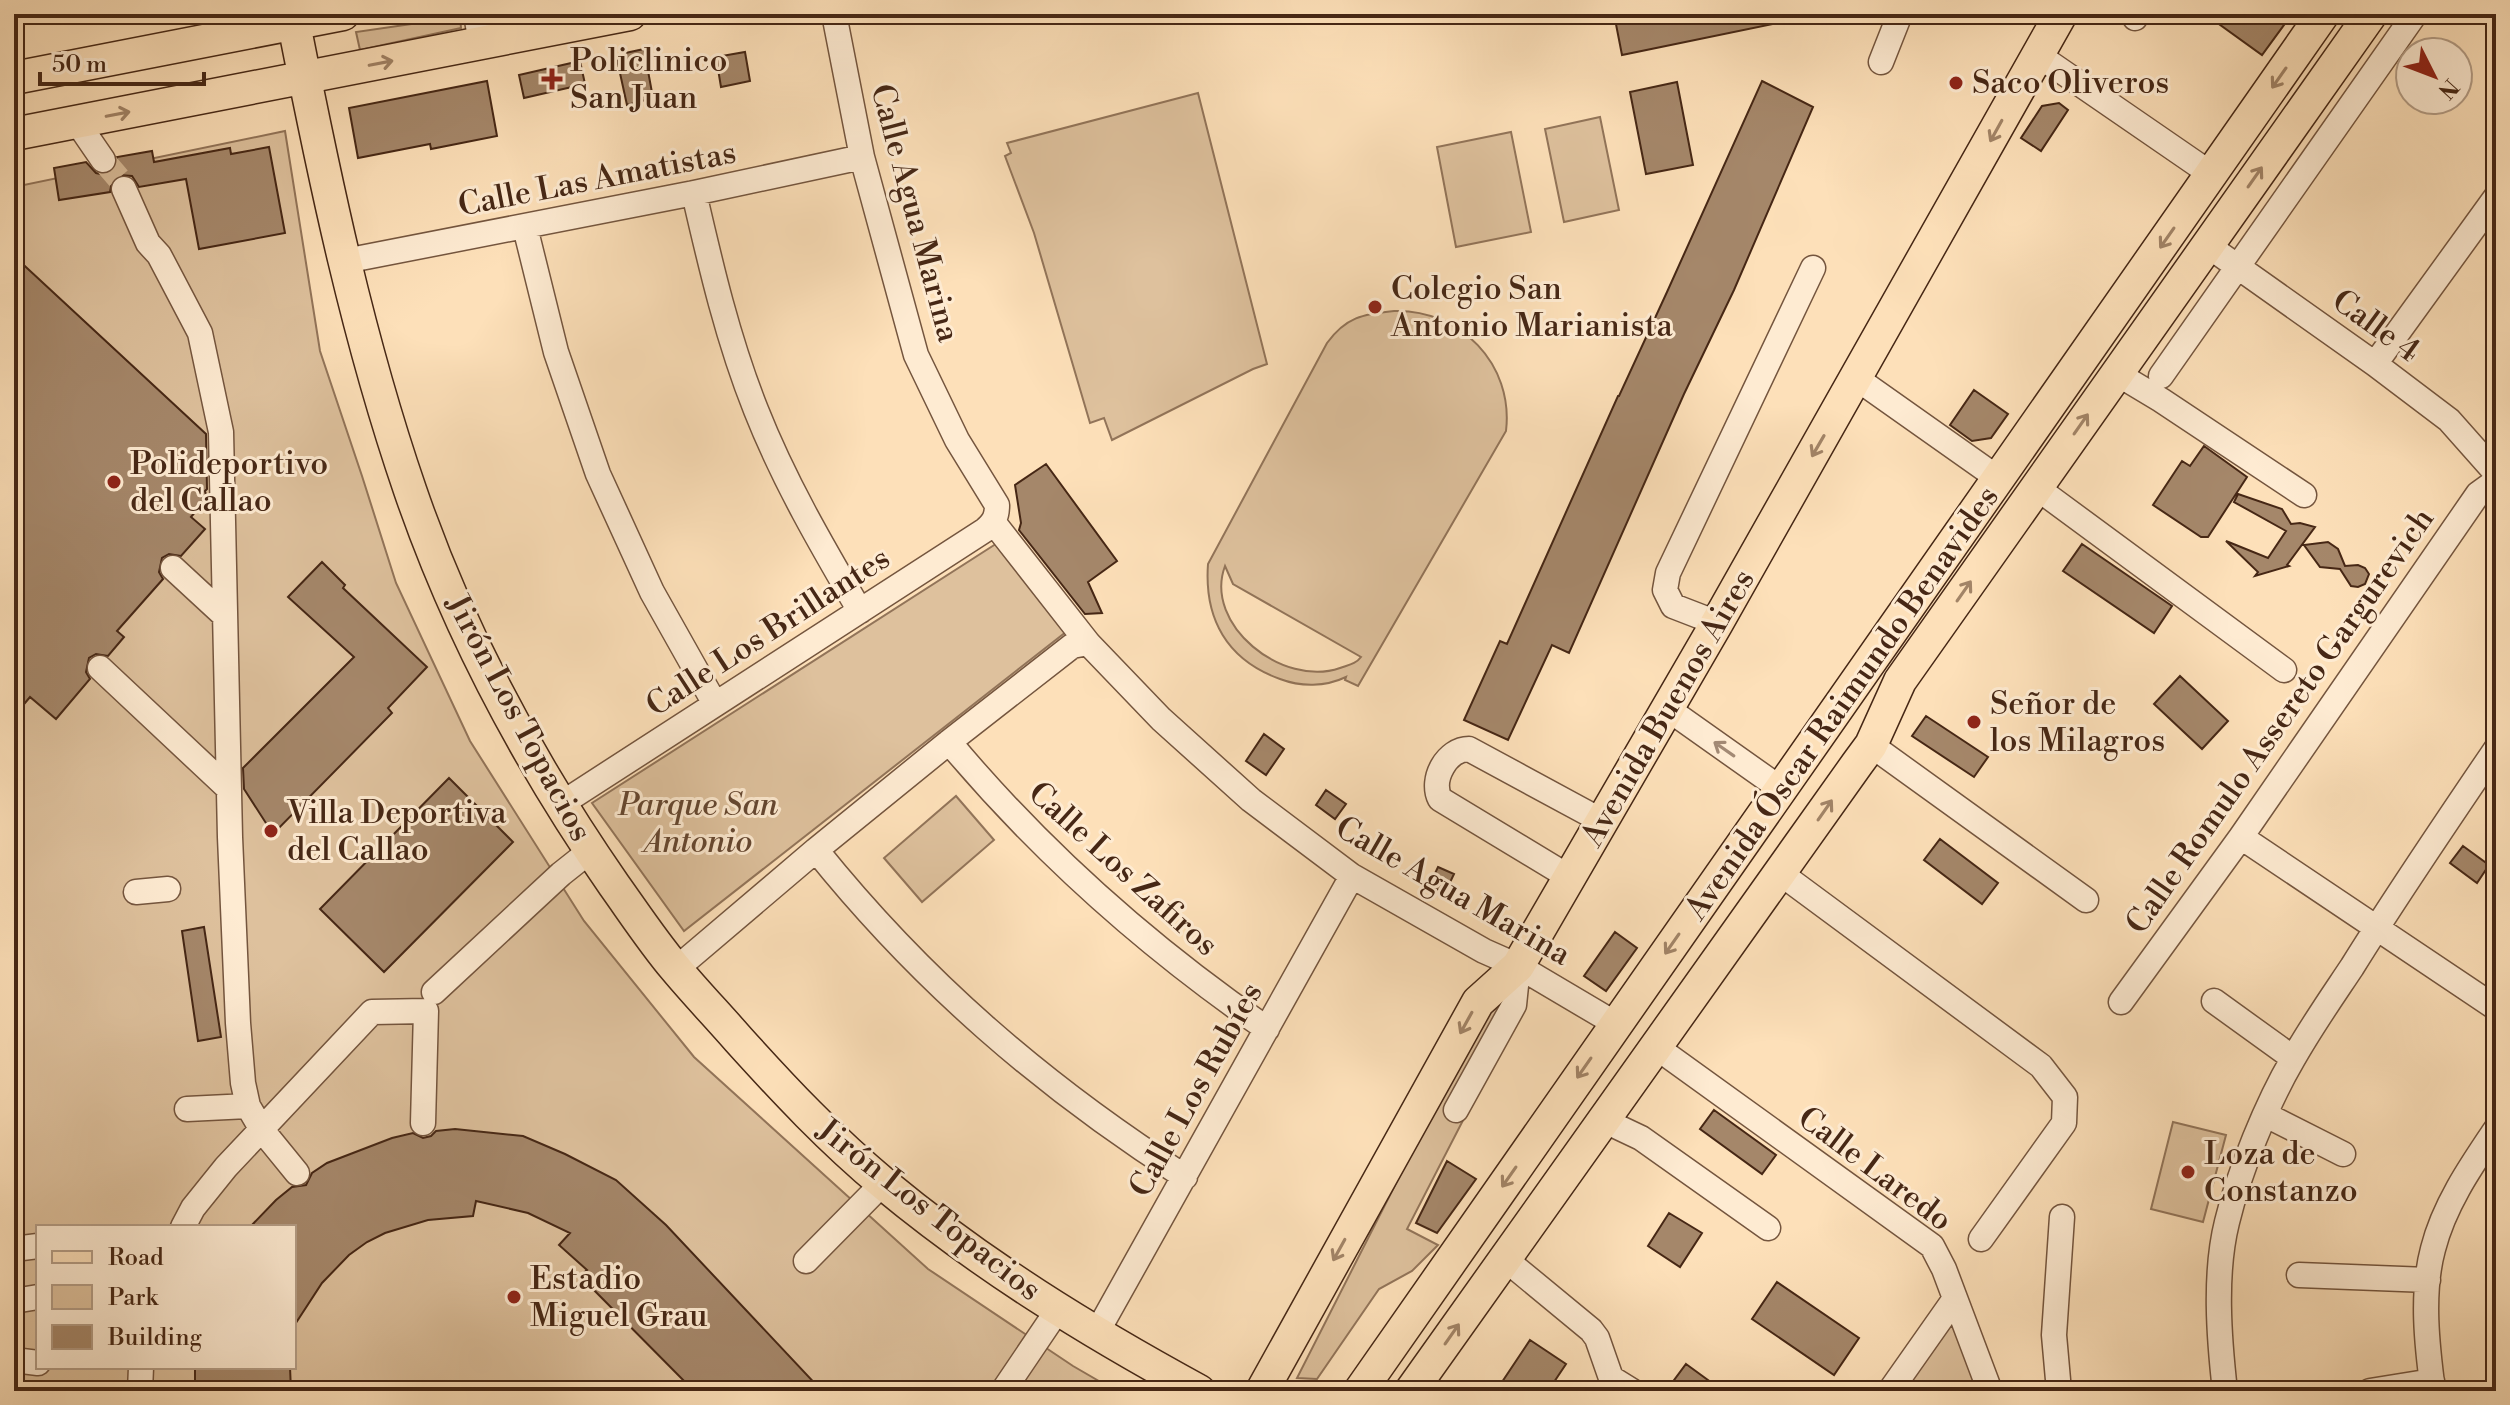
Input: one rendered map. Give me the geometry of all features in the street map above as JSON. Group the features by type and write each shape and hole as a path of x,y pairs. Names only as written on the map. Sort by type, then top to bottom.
{"main road":[{"path":"14,78 343,14"},
{"path":"14,134 304,78 479,29 630,14"},
{"name":"Avenida Buenos Aires","path":"1262,1391 1478,1002 1518,966 1668,709 2061,14"},
{"name":"Avenida Óscar Raimundo Benavides","path":"1360,1391 2323,14"},
{"name":"Avenida Óscar Raimundo Benavides","path":"1411,1391 1871,745 1900,681 2371,14"},
{"name":"Jirón Los Topacios","path":"294,24 345,261 376,384 411,494 453,598 491,679 590,851 676,969 800,1107 883,1183 982,1260 1057,1311 1199,1391"},
{"path":"2099,334 2123,364"},
{"path":"1733,857 1776,879 1781,789"}],"street":[{"name":"Calle Agua Marina","path":"834,14 862,157 916,355 995,514 1088,643 1161,719 1251,800 1352,876 1484,951 1518,966 1616,1024"},
{"path":"1881,62 1900,14"},
{"path":"2161,376 2415,14"},
{"path":"2038,55 2211,174"},
{"path":"77,122 103,160"},
{"name":"Calle Las Amatistas","path":"345,261 862,157"},
{"path":"124,189 148,243 159,255 200,333 221,432 229,789 243,1083 248,1106 262,1130 297,1173"},
{"path":"694,193 719,304 756,411 803,513 860,611"},
{"path":"2375,364 2496,197"},
{"path":"525,227 556,352 598,474 652,592 715,704"},
{"name":"Calle 4","path":"2207,245 2449,420 2496,473"},
{"path":"1717,623 1673,606 1665,590 1668,573 1813,268"},
{"path":"2123,364 2304,495"},
{"path":"1856,378 1999,479"},
{"name":"Calle Romulo Assereto Gargurevich","path":"2121,1002 2241,837 2478,494 2496,481"},
{"path":"2037,488 2284,670"},
{"name":"Calle Los Brillantes","path":"561,804 860,611 995,514"},
{"path":"173,568 225,616"},
{"path":"676,969 949,742 1072,646 1088,643"},
{"path":"100,668 229,789"},
{"path":"1668,709 1781,789"},
{"name":"Calle Los Zafiros","path":"949,742 1024,827 1100,900 1181,968 1267,1029"},
{"path":"1871,745 2086,900"},
{"path":"1569,877 1440,799 1436,788 1446,762 1459,749 1469,749 1602,821"},
{"path":"2225,1391 2219,1316 2222,1255 2227,1221 2253,1145 2293,1058 2376,929 2487,781 2496,749"},
{"path":"2241,837 2496,1008"},
{"path":"816,850 899,947 988,1032 1083,1109 1185,1177"},
{"path":"434,992 590,851"},
{"name":"Calle Los Rubíes","path":"1096,1334 1352,876"},
{"path":"1776,879 2041,1066 2065,1097 2064,1123 1981,1239"},
{"path":"136,892 168,889"},
{"path":"1456,1110 1514,1005 1518,966"},
{"path":"2214,1001 2293,1058"},
{"path":"184,1225 193,1208 226,1167 372,1012 426,1011 423,1123"},
{"name":"Calle Laredo","path":"1656,1047 1932,1246 1944,1269 1990,1391"},
{"path":"187,1109 248,1106"},
{"path":"2266,1115 2343,1154"},
{"path":"1603,1120 1641,1138 1768,1228"},
{"path":"2370,1391 2433,1386 2426,1306 2433,1248 2467,1172 2496,1129"},
{"path":"806,1261 883,1183"},
{"path":"2059,1391 2054,1335 2062,1217"},
{"path":"14,1249 36,1246"},
{"path":"1505,1259 1591,1330 1597,1338 1611,1378 1632,1391"},
{"path":"2299,1275 2428,1280"},
{"path":"14,1301 36,1297"},
{"path":"1890,1391 1954,1300"},
{"path":"1003,1391 1057,1311"},
{"path":"14,1360 36,1363"},
{"path":"140,1391 141,1369"}],"green space":[{"path":"460,17 461,28 360,50 356,32"},
{"path":"1198,93 1267,364 1112,440 1104,418 1090,423 1034,233 1005,156 1011,153 1007,143"},
{"path":"1600,117 1619,210 1564,222 1545,129"},
{"name":"Villa Deportiva del Callao","path":"285,131 320,351 396,583 470,741 584,921 694,1057 928,1269 1073,1366 1116,1391 14,1391 14,187"},
{"path":"1511,132 1531,232 1456,247 1437,147"},
{"path":"1394,311 1440,319 1461,330 1478,345 1501,384 1506,407 1506,431 1358,686 1345,680 1346,677 1321,684 1288,682 1246,661 1223,635 1210,602 1208,564 1327,343 1341,327 1356,318","holes":["1225,566 1233,584 1361,657 1349,665 1318,672 1295,669 1273,660 1253,647 1226,610 1221,588"]},
{"name":"Parque San Antonio","path":"1002,540 1071,628 684,931 592,803"},
{"path":"956,796 994,840 922,902 884,858"},
{"path":"1513,994 1525,1000 1407,1229 1438,1245 1412,1271 1379,1289 1317,1379 1297,1378 1477,1024"},
{"name":"Loza de Constanzo","path":"2173,1122 2226,1135 2203,1222 2151,1209"},
{"path":"1950,1325 1957,1326 1985,1391 1904,1391"}],"building":[{"path":"1614,14 1781,14 1782,22 1622,55"},
{"path":"2205,14 2292,14 2262,55"},
{"path":"644,49 653,98 627,105 616,55"},
{"path":"745,52 750,81 721,87 716,57"},
{"name":"Policlinico San Juan","path":"580,61 585,84 524,98 519,75"},
{"path":"487,81 497,136 431,149 430,144 358,158 349,108"},
{"path":"1762,81 1813,107 1734,290 1684,394 1569,653 1552,645 1508,740 1464,720 1500,641 1507,644"},
{"path":"1677,82 1693,165 1646,174 1630,92"},
{"path":"2059,103 2068,110 2041,151 2021,138 2042,106"},
{"path":"269,147 285,233 199,249 186,179 139,187 132,176 119,175 112,181 110,192 59,200 54,168 86,162 96,173 105,175 116,167 117,157 152,151 154,162 230,148 231,154"},
{"name":"Polideportivo del Callao","path":"14,256 206,434 207,498 191,517 205,529 181,556 169,554 162,558 159,572 163,579 117,631 124,637 108,656 96,654 89,658 86,672 90,679 56,719 30,697 14,716"},
{"path":"1974,390 2008,414 1991,438 1972,441 1950,425"},
{"path":"2204,446 2247,477 2208,537 2201,537 2153,505 2182,461 2190,466"},
{"path":"1046,464 1117,561 1088,582 1102,613 1085,614 1019,530 1021,523 1015,485"},
{"path":"2238,494 2282,509 2291,524 2315,527 2289,566 2255,576 2258,572 2226,541 2268,558 2286,531 2234,502"},
{"path":"2328,542 2338,549 2345,566 2365,568 2369,574 2365,584 2351,586 2340,569 2320,567 2304,545"},
{"path":"2082,544 2172,606 2154,633 2063,571"},
{"path":"322,562 345,585 343,588 427,667 388,708 392,713 273,834 244,789 243,768 354,657 288,597"},
{"path":"2180,676 2228,721 2202,749 2154,704"},
{"path":"1926,716 1988,757 1974,777 1912,736"},
{"path":"1264,734 1284,749 1266,775 1246,761"},
{"path":"449,778 513,842 384,972 320,909"},
{"path":"1326,790 1346,804 1335,819 1316,805"},
{"path":"1940,839 1998,883 1982,904 1924,860"},
{"path":"2463,846 2489,865 2477,883 2450,863"},
{"path":"1438,867 1454,874 1445,893 1429,886"},
{"path":"204,927 221,1037 198,1041 182,931"},
{"path":"1615,932 1637,948 1606,991 1584,976"},
{"path":"1714,1110 1776,1155 1762,1174 1700,1129"},
{"path":"455,1129 523,1136 616,1180 666,1225 822,1391 694,1391 580,1276 587,1270 559,1245 570,1233 528,1213 476,1201 473,1216 428,1220 367,1242 349,1255 322,1283 296,1323 296,1225 252,1225 276,1200 292,1187 306,1185 312,1173 327,1163 392,1138 413,1133 423,1138 436,1131"},
{"path":"1447,1161 1476,1179 1437,1233 1416,1223"},
{"path":"1669,1213 1702,1233 1680,1267 1648,1246"},
{"path":"1777,1282 1859,1338 1834,1375 1752,1319"},
{"path":"1530,1340 1566,1364 1548,1391 1496,1391"},
{"path":"1686,1364 1723,1391 1666,1391"},
{"path":"195,1369 290,1369 291,1391 195,1391"}],"tunnel":[{"path":"103,160 124,189"}],"place":[{"name":"Policlinico San Juan","path":"552,79"},
{"name":"Saco Oliveros","path":"1956,83"},
{"name":"Colegio San Antonio Marianista","path":"1375,307"},
{"name":"Polideportivo del Callao","path":"114,482"},
{"name":"Señor de los Milagros","path":"1974,722"},
{"name":"Villa Deportiva del Callao","path":"271,831"},
{"name":"Loza de Constanzo","path":"2188,1172"},
{"name":"Estadio Miguel Grau","path":"514,1297"}]}
